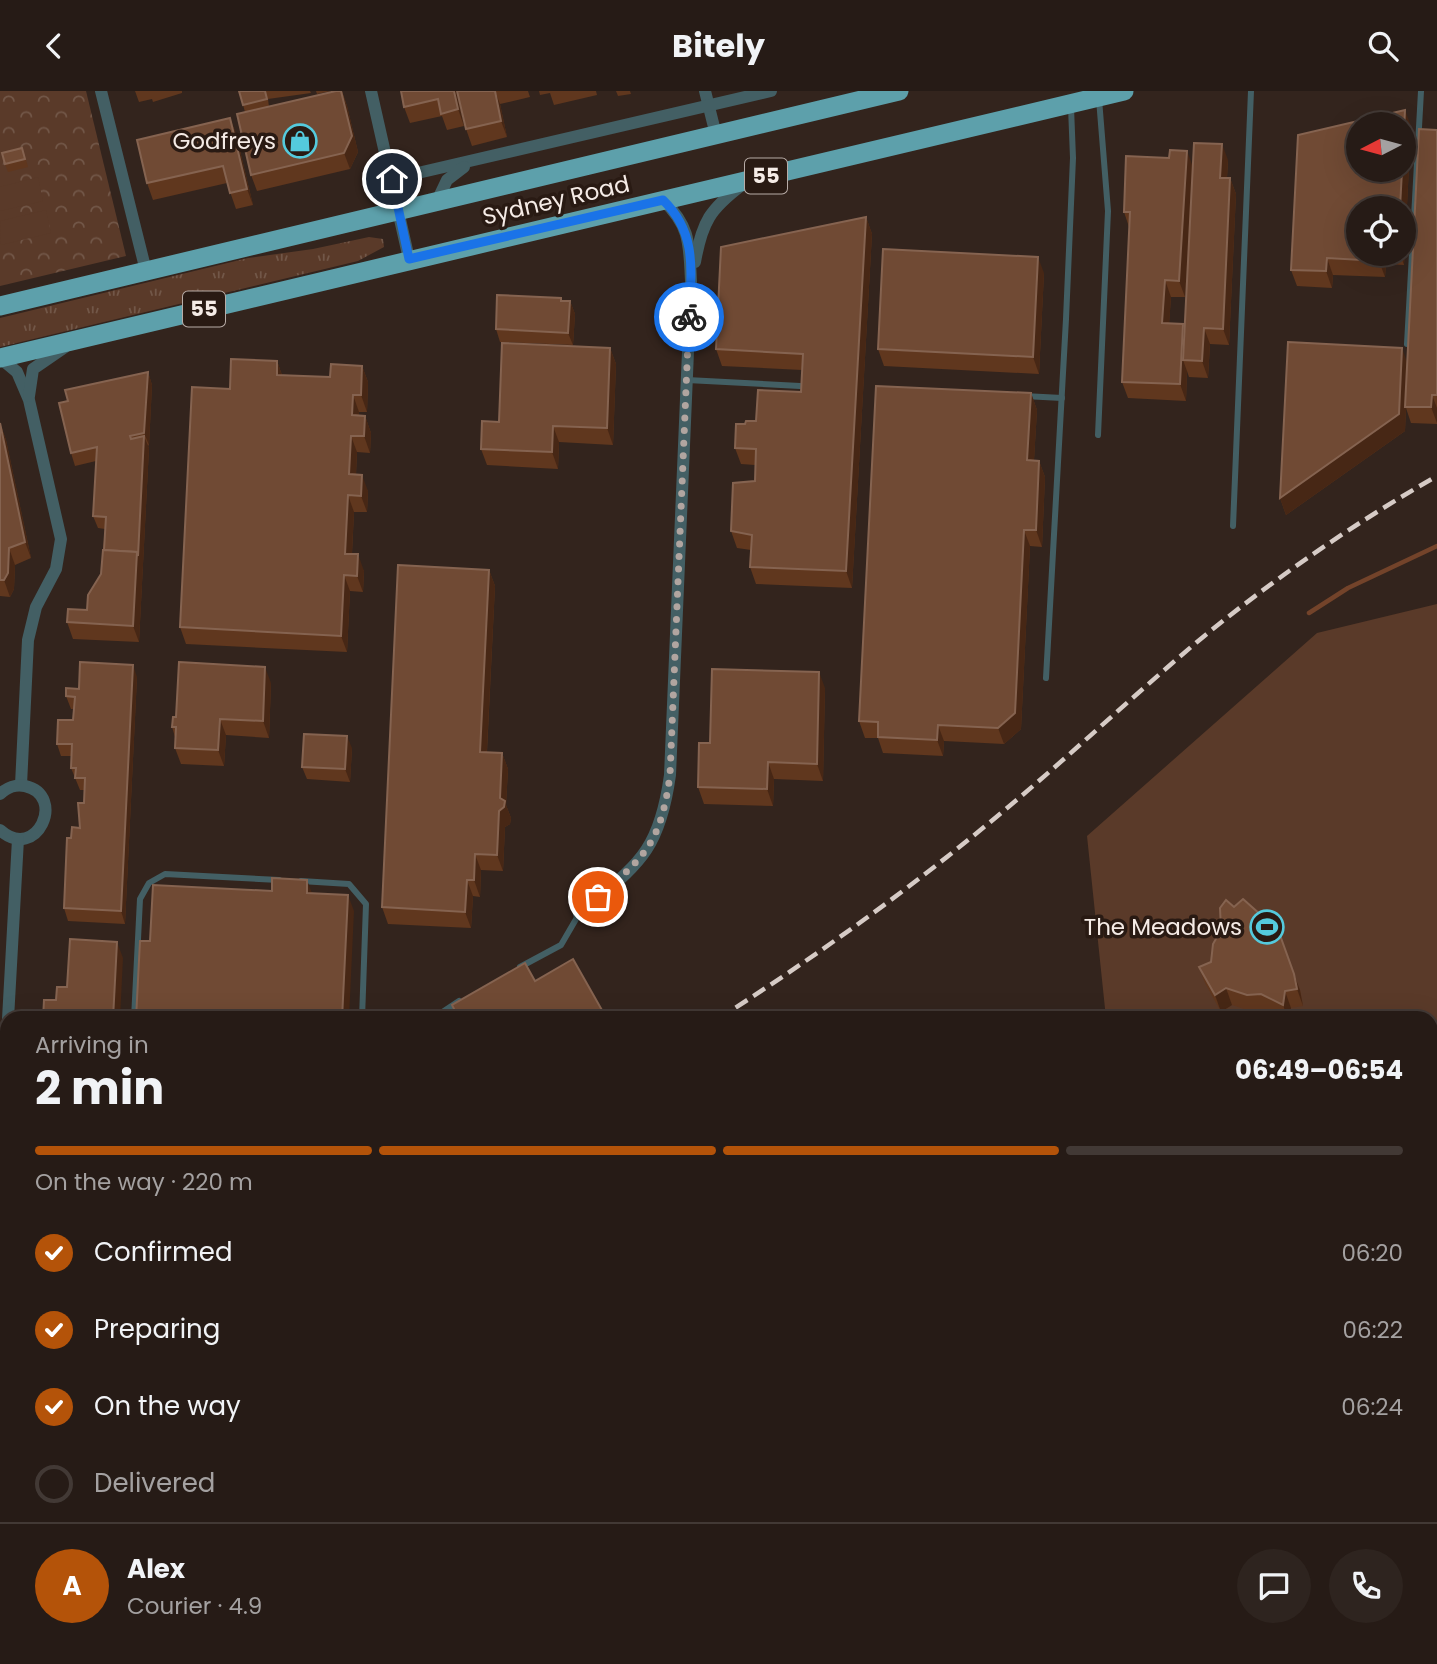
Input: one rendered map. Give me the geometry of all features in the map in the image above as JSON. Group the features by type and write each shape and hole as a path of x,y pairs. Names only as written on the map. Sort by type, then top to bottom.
{"highway":[{"name":"Sydney Road","path":"0,306 899,91"},
{"name":"Sydney Road","path":"0,358 1124,91"}],"street":[{"path":"101,91 146,271"},
{"path":"371,91 409,259"},
{"path":"705,91 716,135"},
{"path":"392,179 469,164 771,91"},
{"path":"437,201 447,180 469,164"},
{"path":"691,281 703,226 718,203 747,180"},
{"path":"579,913 636,865 652,844 665,812 670,775 691,281 687,232 681,218 663,200"},
{"path":"29,400 33,369 78,339"},
{"path":"0,358 17,372 29,400 61,539 56,569 36,607 27,640 21,785"},
{"path":"0,794 21,785 38,793 46,809 45,818 35,834 18,839 0,830"},
{"path":"8,1011 18,839"}],"lane":[{"path":"1233,526 1251,91"},
{"path":"1407,344 1421,91"},
{"path":"1098,435 1108,211 1099,97"},
{"path":"1046,678 1073,158 1070,104"},
{"path":"687,380 800,386"},
{"path":"1010,395 1062,398"},
{"path":"134,1011 140,898 149,883 165,874 283,880"},
{"path":"296,881 349,884 366,904 362,1011"},
{"path":"512,972 561,945 579,913"},
{"path":"444,1011 467,996"}],"green space":[{"path":"0,91 86,91 126,256 0,286"},
{"path":"38,177 43,201 0,211 0,187"},
{"path":"46,210 51,233 1,245 0,221"},
{"path":"369,237 383,239 384,247 358,261 0,347 0,318 248,258 313,249"},
{"name":"The Meadows","path":"1437,604 1437,1011 1105,1011 1087,836 1317,633"}],"building":[{"path":"239,91 265,91 267,99 243,105"},
{"name":"Godfreys","path":"341,91 352,136 344,153 251,175 237,114"},
{"path":"401,91 454,91 458,109 441,114 438,99 404,107"},
{"path":"457,91 495,91 501,121 466,129"},
{"path":"230,118 247,189 230,193 223,166 147,183 137,140"},
{"path":"1346,124 1346,182 1401,182 1401,196 1346,196 1346,259 1327,258 1326,271 1291,270 1298,135"},
{"path":"1419,129 1437,130 1437,395 1432,395 1431,407 1405,407 1412,266 1416,266"},
{"path":"1194,143 1222,144 1220,178 1230,178 1223,329 1204,328 1202,361 1183,360"},
{"path":"22,148 25,159 5,164 2,153"},
{"path":"1170,150 1187,151 1179,281 1165,280 1162,323 1183,324 1180,384 1122,382 1130,212 1124,212 1126,156 1169,158"},
{"path":"866,217 846,571 750,567 752,535 731,531 733,483 755,481 756,449 735,448 736,424 756,421 758,390 801,392 803,354 716,349 721,247"},
{"path":"883,249 1038,257 1033,357 878,349"},
{"path":"497,295 561,298 561,301 570,301 568,333 496,329"},
{"path":"1288,342 1402,348 1399,414 1280,498"},
{"path":"502,343 610,348 607,428 553,426 552,452 481,449 482,421 499,422"},
{"path":"231,359 277,361 277,375 330,377 331,364 362,366 361,395 353,395 352,415 365,416 364,436 351,436 349,474 362,475 361,496 348,495 345,554 358,554 357,576 344,575 341,636 180,627 192,387 230,389"},
{"path":"148,372 144,433 130,436 131,439 144,436 138,556 137,552 104,550 106,517 93,516 97,447 71,453 59,403 68,401 65,390"},
{"path":"876,386 1031,393 1027,460 1039,461 1036,530 1024,530 1015,713 998,728 938,725 937,740 878,737 878,722 859,721"},
{"path":"0,423 25,542 9,548 8,573 4,580 0,580"},
{"path":"103,550 137,552 133,626 67,622 68,609 87,610 88,595 101,574"},
{"path":"398,565 489,570 480,752 502,753 500,798 505,801 504,807 499,811 497,855 475,854 474,880 467,880 465,912 382,907"},
{"path":"80,662 133,665 121,911 64,908 67,838 71,838 72,827 80,828 78,803 84,803 85,778 75,778 76,768 71,768 72,744 57,744 58,720 73,720 75,697 66,696 66,688 79,689"},
{"path":"179,662 265,667 263,721 220,719 218,750 175,748 176,727 172,727 173,717 176,717"},
{"path":"712,669 819,672 817,764 768,762 767,789 698,787 699,743 710,743"},
{"path":"304,734 347,736 345,769 302,767"},
{"path":"272,878 307,880 307,893 348,895 342,1011 136,1011 140,941 150,941 153,885 272,891"},
{"path":"1243,899 1271,924 1281,938 1297,989 1285,991 1283,1005 1261,994 1247,995 1226,988 1215,995 1199,967 1211,962 1213,944 1221,930 1220,908 1226,900 1234,907"},
{"path":"70,939 117,942 113,1011 43,1011 44,1000 56,1000 57,987 67,987"},
{"path":"573,959 602,1011 455,1011 452,1005 525,963 535,981"}],"waterway":[{"path":"1309,613 1348,588 1437,546"}],"railway":[{"path":"730,1011 856,925 957,849 1042,779 1197,642 1254,597 1344,533 1437,476"}],"way so far":[{"path":"598,897 636,865 652,844 665,812 670,775 689,317"}],"place":[{"name":"Godfreys","path":"300,141"},
{"name":"The Meadows","path":"1267,927"}],"route":[{"path":"392,179 409,259 663,200 681,218 687,232 691,281 689,317"}]}
